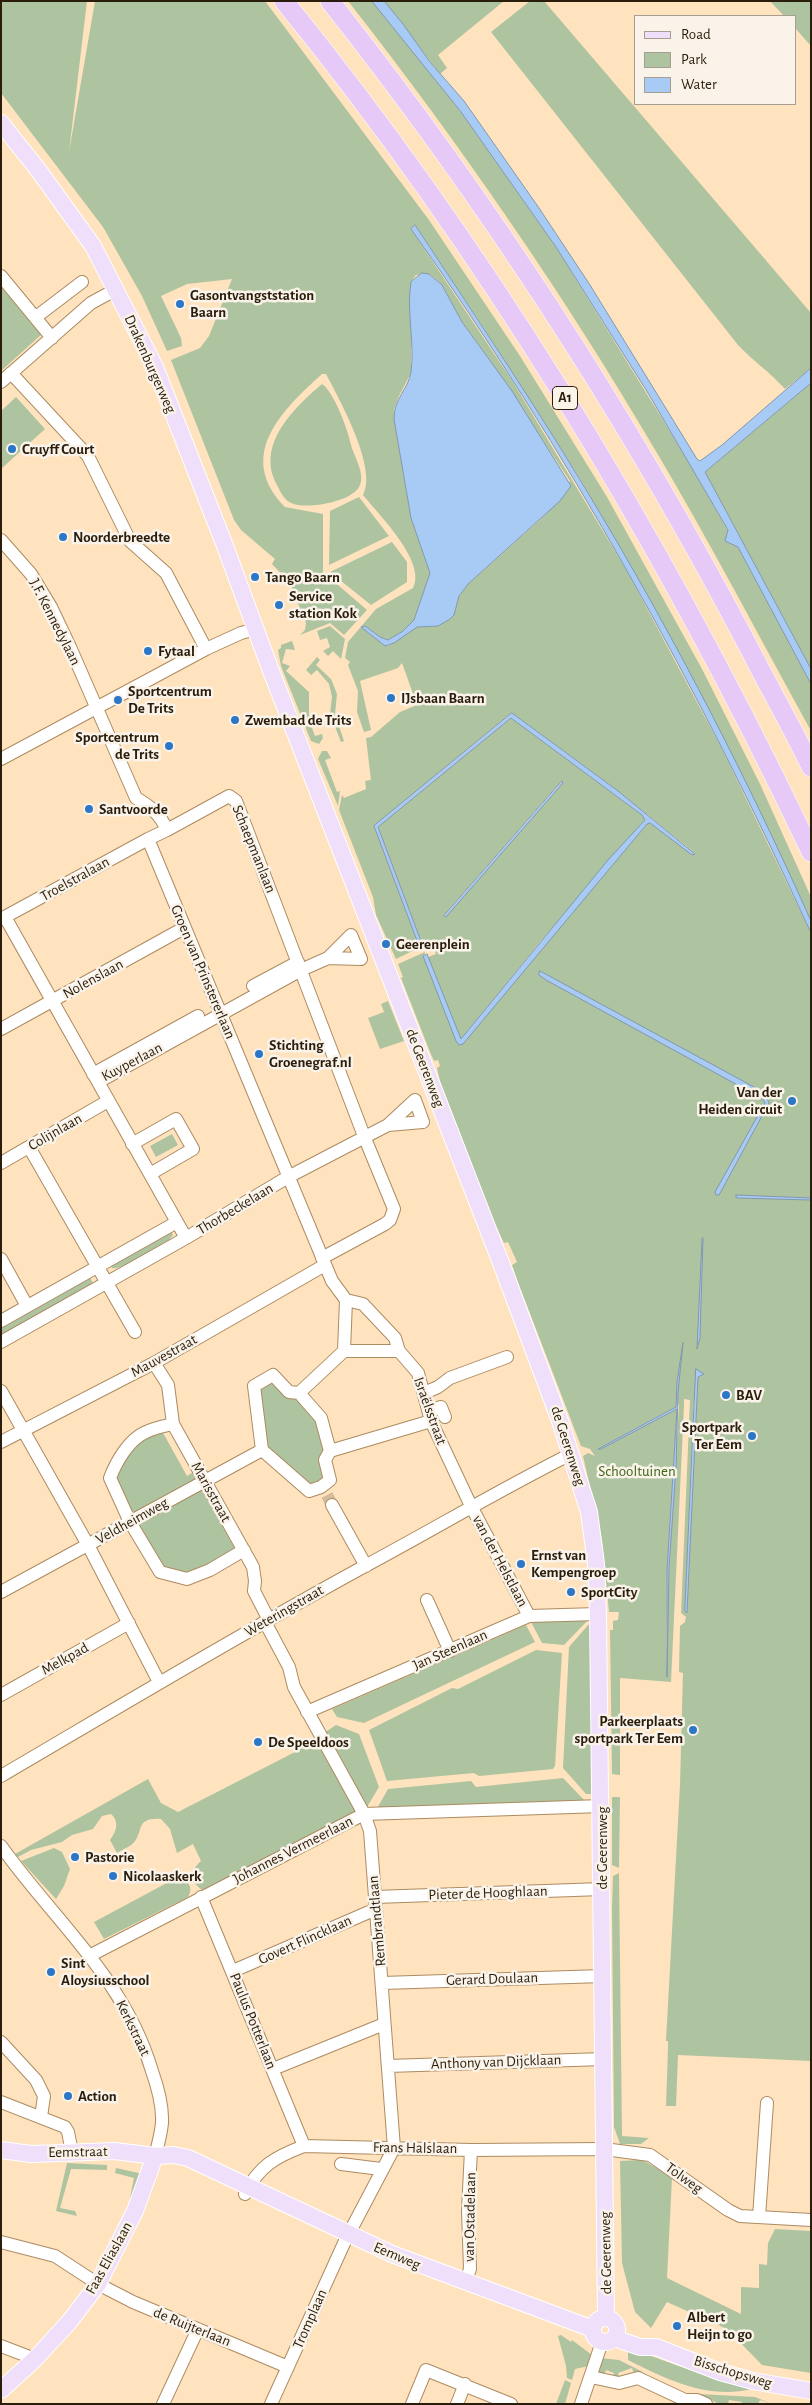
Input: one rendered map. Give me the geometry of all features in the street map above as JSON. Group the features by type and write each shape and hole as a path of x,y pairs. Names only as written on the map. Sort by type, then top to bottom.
{"highway":[{"name":"A1","path":"284,1 441,210 576,415 642,526 698,628 746,718 811,852"},
{"name":"A1","path":"330,1 409,104 483,207 592,374 698,553 811,767"}],"main road":[{"name":"Drakenburgerweg","path":"1,123 39,171 93,246 155,367 256,629"},
{"name":"de Geerenweg","path":"256,629 501,1263 572,1454 589,1512 596,1564 602,1806 606,2331"},
{"name":"Eemstraat","path":"1,2150 31,2154 115,2151 155,2156"},
{"name":"Eemweg","path":"155,2156 182,2157 208,2168 247,2190 465,2283 606,2331"},
{"name":"Faas Eliaslaan","path":"1,2390 35,2360 70,2321 98,2284 135,2211 155,2156"},
{"name":"Bisschopsweg","path":"606,2331 640,2347 656,2347 720,2372 753,2381 811,2391"}],"street":[{"path":"1,276 52,338"},
{"path":"36,317 82,282"},
{"path":"115,290 91,303 6,377 88,456 130,541 166,573 206,649"},
{"name":"J.F. Kennedylaan","path":"2,542 31,574 51,607 95,708"},
{"path":"1,758 206,649 241,633 256,629"},
{"path":"95,708 136,798 151,807 161,817 167,830 148,839"},
{"name":"Schaepmanlaan","path":"167,830 229,796 236,801 364,1136 394,1209"},
{"name":"Troelstralaan","path":"3,918 148,839"},
{"name":"Groen van Prinstererlaan","path":"148,839 324,1262"},
{"path":"3,918 186,1238"},
{"name":"Nolenslaan","path":"1,1029 184,928"},
{"path":"299,966 328,958"},
{"name":"Kuyperlaan","path":"95,1078 299,966"},
{"name":"Colijnlaan","path":"1,1163 108,1101"},
{"path":"132,1144 176,1119 193,1149 150,1174"},
{"path":"364,1136 388,1125"},
{"name":"Thorbeckelaan","path":"1,1342 186,1238 288,1177 364,1136"},
{"path":"29,1147 135,1332"},
{"name":"Mauvestraat","path":"1,1442 154,1362 324,1262 385,1224 390,1220 394,1209"},
{"name":"Thorbeckelaan","path":"1,1321 177,1222"},
{"path":"1,1259 28,1306"},
{"path":"324,1262 332,1281 346,1300 344,1351"},
{"name":"Israëlsstraat","path":"346,1300 363,1304 395,1338 400,1351 418,1373 430,1393 430,1416 471,1506"},
{"path":"300,1393 344,1351 400,1351"},
{"path":"366,1566 327,1496 330,1480 325,1460 330,1451 443,1412 430,1393 450,1378 507,1357"},
{"name":"Marisstraat","path":"154,1362 168,1385 173,1424 254,1568 256,1581 254,1592 267,1621"},
{"path":"327,1496 309,1491 262,1450 254,1386 273,1374 289,1392 300,1393 321,1418 330,1451"},
{"path":"1,1391 88,1545 159,1682"},
{"path":"173,1424 145,1432 134,1440 114,1466 110,1478 130,1522 160,1572 187,1579 210,1570 244,1550"},
{"name":"Veldheimweg","path":"1,1592 262,1450"},
{"name":"Weteringstraat","path":"1,1776 159,1682 267,1621 471,1506 572,1454"},
{"name":"van der Helstlaan","path":"471,1506 529,1616"},
{"path":"427,1600 450,1650"},
{"name":"Jan Steenlaan","path":"307,1712 529,1616 598,1614"},
{"name":"Rembrandtlaan","path":"267,1621 289,1667 294,1687 364,1814 370,1831 394,2148"},
{"name":"Melkpad","path":"1,1695 129,1624"},
{"name":"Johannes Vermeerlaan","path":"91,1955 201,1896 364,1814 602,1806"},
{"name":"Kerkstraat","path":"1,1846 91,1955 125,2008 147,2052 162,2109 162,2124 155,2156"},
{"name":"Pieter de Hooghlaan","path":"375,1903 602,1889"},
{"name":"Paulus Potterlaan","path":"201,1896 304,2146"},
{"name":"Govert Flincklaan","path":"233,1971 375,1903"},
{"name":"Gerard Doulaan","path":"382,1983 603,1976"},
{"path":"273,2069 384,2024"},
{"path":"1,2042 36,2080 44,2096 41,2117"},
{"name":"Anthony van Dijcklaan","path":"388,2066 604,2059"},
{"path":"1,2102 64,2127 68,2132 72,2152"},
{"path":"759,2217 767,2103"},
{"name":"Frans Halslaan","path":"247,2190 252,2178 262,2168 285,2153 304,2146 472,2150 604,2149"},
{"path":"348,2234 394,2148"},
{"name":"Tolweg","path":"604,2149 650,2155 728,2210 740,2216 811,2220"},
{"name":"van Ostadelaan","path":"465,2283 470,2269 468,2210 472,2150"},
{"path":"341,2164 382,2169"},
{"name":"Tromplaan","path":"271,2404 348,2234"},
{"name":"de Ruijterlaan","path":"1,2242 55,2256 98,2284 133,2302 288,2367"},
{"path":"163,2404 198,2329"},
{"path":"581,2404 606,2331"},
{"path":"1,2346 35,2360"},
{"path":"413,2402 426,2370 511,2404"},
{"path":"591,2376 619,2383 638,2378 685,2400 697,2400 706,2404"},
{"path":"457,2404 465,2384"}],"green space":[{"name":"Schooltuinen","path":"1,1 87,1 69,152 95,1 265,1 429,220 520,356 607,497 702,669 760,784 811,897 811,921 726,746 632,569 580,479 415,225 411,229 513,382 627,571 723,751 811,933 811,2061 678,2055 676,2106 666,2106 668,2041 666,2041 680,1785 683,1673 679,1672 680,1626 685,1622 686,1617 681,1613 690,1400 684,1399 671,1682 620,1678 620,1775 612,1774 610,1630 613,1630 613,1621 618,1620 619,1612 609,1612 602,1540 583,1456 588,1453 595,1456 590,1449 581,1446 512,1265 517,1262 508,1242 504,1243 494,1222 440,1081 437,1068 440,1066 438,1060 434,1061 430,1052 401,978 403,977 398,964 425,952 424,958 458,1044 647,824 650,823 695,853 618,791 515,715 510,714 374,826 419,946 422,944 378,827 511,718 642,815 645,820 539,943 462,1038 459,1038 428,957 436,954 431,942 396,959 376,915 373,897 339,810 342,795 344,798 366,789 365,781 371,780 366,738 371,737 400,712 417,705 402,663 398,668 360,681 371,730 364,732 357,712 358,691 348,665 350,662 345,658 348,642 376,609 413,588 416,577 408,552 390,526 363,495 366,483 365,468 361,451 347,416 326,374 322,374 292,403 280,418 270,435 264,452 264,470 271,488 285,507 323,514 323,572 367,610 344,635 330,623 300,635 305,630 306,623 290,583 272,564 275,559 241,530 234,520 171,360 200,348 209,336 232,279 187,284 161,296 181,338 182,346 167,351 142,296 103,227 1,93","holes":["429,274 441,284 459,317 570,481 541,519 468,584 459,596 450,619 438,626 417,627 388,646 365,626 380,637 388,640 403,631 414,620 430,573 411,518 394,419 394,410 399,396 411,373 411,282 416,275","561,781 563,783 445,917 444,915","676,1399 679,1406 669,1568 666,1677 667,1570 677,1409 598,1449 676,1407","695,1399 685,1612 694,1400"]},
{"path":"348,1 372,1 381,11 461,112 556,247 692,467 728,531 732,544 738,547 811,684 811,731 677,487 586,336 471,166"},
{"path":"384,1 504,1 438,55 447,68 440,74"},
{"path":"530,1 544,1 811,313 811,368 785,389 738,345 491,32"},
{"path":"770,1 811,1 811,46 797,30 797,15 783,15"},
{"path":"1,283 42,334 1,371"},
{"path":"811,383 811,669 705,472"},
{"path":"322,384 327,388 340,412 358,465 361,480 356,491 339,500 317,505 298,505 289,502 279,490 271,470 271,456 274,442 281,428 300,404"},
{"name":"Cruyff Court","path":"16,397 45,429 1,469 1,411"},
{"path":"359,497 389,536 329,565 330,511"},
{"path":"392,542 407,562 407,582 371,605 330,572"},
{"path":"330,626 345,639 341,659 333,651 328,656 323,651 330,647 327,638 320,640 317,631"},
{"path":"292,641 295,650 286,649 282,663 290,666 286,671 309,692 309,720 315,736 322,734 323,738 319,744 311,741 281,666 278,650 281,648 281,645"},
{"path":"317,657 320,660 316,665 331,679 337,694 335,714 344,741 341,742 330,714 332,697 329,684 317,670 311,675 306,670"},
{"path":"322,751 327,751 331,758 325,760 337,792 340,791 338,806 318,759"},
{"path":"388,1001 404,1041 380,1049 368,1018 384,1012 381,1004"},
{"path":"172,1134 178,1145 156,1157 150,1146"},
{"path":"171,1231 173,1235 169,1240 123,1266 112,1268 110,1264"},
{"path":"89,1276 93,1283 1,1335 1,1324"},
{"path":"271,1380 297,1396 316,1416 325,1446 321,1454 327,1477 314,1487 266,1450 256,1389"},
{"path":"162,1431 187,1476 195,1471 200,1478 134,1516 115,1481 118,1467 140,1439"},
{"path":"201,1489 235,1549 188,1575 164,1569 138,1523"},
{"path":"537,1620 588,1620 564,1645 542,1643 531,1622"},
{"path":"589,1624 592,1794 586,1794 563,1768 569,1647"},
{"path":"526,1625 535,1642 364,1723 337,1717 332,1709"},
{"path":"536,1650 562,1653 555,1766 553,1769 479,1776 474,1773 387,1781 369,1730 452,1688 458,1689"},
{"path":"336,1725 359,1734 379,1787 367,1807 333,1743 324,1733"},
{"path":"315,1736 357,1812 202,1890 195,1883 192,1875 201,1861 193,1844 177,1853 170,1829 161,1819 144,1822 134,1843 117,1853 110,1840 116,1827 114,1817 111,1814 102,1816 93,1829 72,1835 62,1842 31,1850 18,1857 15,1854 148,1779 161,1803 178,1812 297,1751"},
{"path":"563,1778 586,1802 375,1812 388,1789 471,1781 476,1787"},
{"path":"612,1797 620,1797 619,1868 612,1865"},
{"path":"54,1848 62,1852 70,1869 64,1886 56,1899 21,1861"},
{"path":"619,1873 622,2136 649,2138 641,2144 620,2144 614,2127 612,1908 613,1876"},
{"path":"178,1877 189,1884 190,1893 188,1897 104,1939 94,1922"},
{"path":"639,2160 672,2177 667,2278 741,2314 741,2287 759,2288 759,2264 767,2265 768,2243 775,2229 811,2231 811,2373 762,2365 727,2329 667,2302 651,2328 635,2312 622,2263 620,2161"},
{"path":"67,2163 107,2165 107,2170 71,2169 60,2208 75,2211 77,2216 56,2211"},
{"path":"116,2168 143,2174 133,2199 130,2198 134,2178 115,2173"},
{"path":"561,2335 571,2342 572,2340 592,2355 589,2366 575,2369 572,2380 567,2378 566,2366 558,2336"},
{"path":"628,2348 752,2389 736,2392 719,2392 688,2386 628,2360"},
{"path":"600,2358 619,2360 643,2372 634,2374 632,2368 618,2373 620,2379 612,2379 614,2373 606,2370 604,2376 600,2372 598,2366"},
{"path":"565,2380 571,2383 565,2404 556,2404"},
{"path":"699,2394 755,2397 772,2404 760,2400 758,2404 742,2404 742,2402 729,2400 728,2404 719,2404"}],"water":[{"path":"372,1 384,1 430,62 464,101 590,285 697,459 700,461 722,445 811,368 811,383 705,472 811,669 811,684 738,547 725,541 728,530 648,393 556,247 461,112"},
{"path":"415,225 555,440 657,612 712,714 763,817 811,921 811,933 723,751 628,572 524,397 411,229"},
{"path":"422,273 429,274 442,285 462,322 512,391 571,486 560,501 468,584 459,596 454,615 450,619 438,626 417,627 394,643 385,646 361,627 365,626 380,637 388,640 403,631 414,620 430,573 411,518 394,419 396,405 411,372 412,349 409,304 411,282"},
{"path":"512,713 618,791 695,854 692,855 650,823 647,824 463,1044 459,1045 423,956 427,954 461,1039 608,860 645,820 642,815 511,718 378,827 422,944 419,946 374,826"},
{"path":"562,781 563,783 446,917 444,916"},
{"path":"540,971 765,1093 769,1103 719,1195 716,1195 715,1192 765,1103 763,1099 546,980 539,975"},
{"path":"736,1195 811,1198 811,1200 737,1198"},
{"path":"702,1239 700,1338 697,1349"},
{"path":"683,1343 678,1392 676,1467 669,1568 667,1677 667,1570 677,1409 598,1449 676,1407 677,1382"},
{"path":"696,1369 704,1374 698,1377 687,1613 685,1611"}],"tunnel":[{"path":"327,1495 332,1505"}],"place":[{"name":"Gasontvangststation Baarn","path":"180,304"},
{"name":"Cruyff Court","path":"12,449"},
{"name":"Noorderbreedte","path":"63,537"},
{"name":"Tango Baarn","path":"255,577"},
{"name":"Service station Kok","path":"279,605"},
{"name":"Fytaal","path":"148,651"},
{"name":"IJsbaan Baarn","path":"391,698"},
{"name":"Sportcentrum De Trits","path":"118,700"},
{"name":"Zwembad de Trits","path":"235,720"},
{"name":"Sportcentrum de Trits","path":"169,746"},
{"name":"Santvoorde","path":"89,809"},
{"name":"Geerenplein","path":"386,944"},
{"name":"Stichting Groenegraf.nl","path":"259,1054"},
{"name":"Van der Heiden circuit","path":"792,1101"},
{"name":"BAV","path":"726,1395"},
{"name":"Sportpark Ter Eem","path":"752,1436"},
{"name":"Ernst van Kempengroep","path":"521,1564"},
{"name":"SportCity","path":"571,1592"},
{"name":"Parkeerplaats sportpark Ter Eem","path":"693,1730"},
{"name":"De Speeldoos","path":"258,1742"},
{"name":"Pastorie","path":"75,1857"},
{"name":"Nicolaaskerk","path":"113,1876"},
{"name":"Sint Aloysiusschool","path":"51,1972"},
{"name":"Action","path":"68,2096"},
{"name":"Albert Heijn to go","path":"677,2326"}]}
